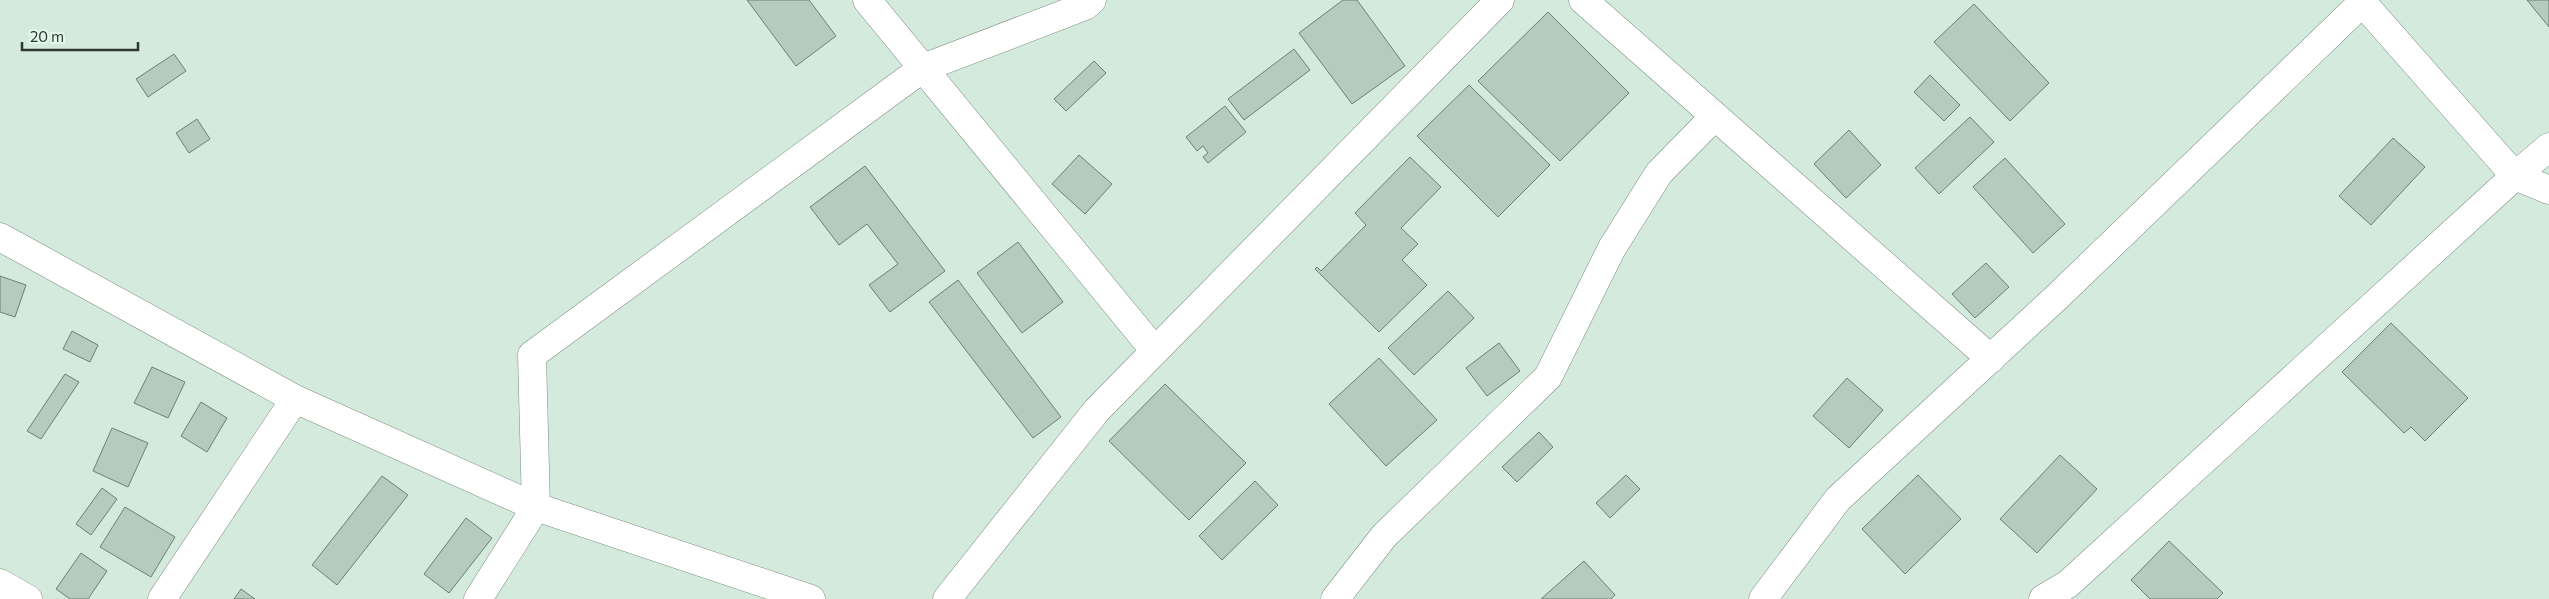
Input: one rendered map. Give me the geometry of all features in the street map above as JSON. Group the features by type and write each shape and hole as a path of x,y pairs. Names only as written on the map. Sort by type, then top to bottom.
{"street":[{"path":"867,0 1155,351"},
{"path":"478,599 536,508 532,355 923,68 1085,6 1092,0"},
{"path":"947,599 1097,410 1500,0"},
{"path":"1583,0 1990,359"},
{"path":"1763,599 1838,499 1990,359 2364,1 2515,176 2549,190"},
{"path":"1335,599 1384,536 1548,377 1612,248 1659,173 1715,116"},
{"path":"2043,599 2068,584 2549,147"},
{"path":"0,237 295,399 536,508 800,597"},
{"path":"162,599 295,399"},
{"path":"0,583 28,599"}],"building":[{"path":"747,0 809,0 836,36 796,66"},
{"path":"1343,0 1357,0 1405,66 1352,104 1299,33"},
{"path":"2527,0 2549,0 2549,27"},
{"path":"1974,4 2049,83 2010,121 1934,42"},
{"path":"1548,12 1629,93 1560,161 1478,81"},
{"path":"1294,49 1310,70 1244,120 1228,99"},
{"path":"174,54 186,71 148,97 136,79"},
{"path":"1094,61 1106,73 1066,111 1054,99"},
{"path":"1930,75 1960,105 1944,121 1914,92"},
{"path":"1469,85 1550,165 1498,217 1417,136"},
{"path":"1225,106 1246,132 1208,163 1203,157 1208,153 1203,146 1197,151 1186,137"},
{"path":"1970,117 1994,142 1939,194 1915,168"},
{"path":"197,119 210,139 189,153 176,133"},
{"path":"1849,130 1881,165 1846,198 1814,164"},
{"path":"2393,138 2425,167 2371,225 2339,196"},
{"path":"1079,155 1112,184 1085,214 1052,184"},
{"path":"1410,157 1441,187 1401,228 1418,244 1402,260 1427,285 1379,332 1315,269 1317,267 1321,271 1366,225 1355,213"},
{"path":"2005,158 2065,224 2033,253 1973,187"},
{"path":"865,166 945,271 890,312 869,285 898,264 867,224 839,245 810,207"},
{"path":"1018,242 1063,302 1022,333 977,273"},
{"path":"1986,263 2009,287 1975,318 1952,294"},
{"path":"0,276 26,285 15,317 0,312"},
{"path":"958,280 1061,417 1033,438 929,302"},
{"path":"1448,291 1474,318 1414,375 1388,348"},
{"path":"2391,323 2468,398 2425,441 2411,427 2404,433 2342,372"},
{"path":"72,331 98,345 90,362 63,349"},
{"path":"1499,343 1520,371 1487,396 1466,368"},
{"path":"1379,358 1437,420 1386,466 1329,404"},
{"path":"152,367 185,382 168,418 134,403"},
{"path":"65,374 79,382 41,439 27,431"},
{"path":"1847,378 1883,410 1849,448 1813,416"},
{"path":"1165,384 1246,463 1189,520 1109,441"},
{"path":"201,402 227,418 207,452 181,436"},
{"path":"112,428 148,443 128,487 93,471"},
{"path":"1539,432 1553,447 1517,482 1502,467"},
{"path":"2060,455 2097,489 2037,553 2000,519"},
{"path":"1626,475 1640,489 1610,518 1596,503"},
{"path":"1918,475 1961,519 1905,574 1862,529"},
{"path":"382,476 408,495 337,585 312,565"},
{"path":"1255,481 1278,505 1222,560 1199,536"},
{"path":"102,488 117,499 91,535 76,524"},
{"path":"125,507 175,537 151,577 100,547"},
{"path":"466,518 492,538 449,593 424,574"},
{"path":"2169,541 2223,593 2217,599 2150,599 2131,580"},
{"path":"81,553 107,571 88,599 70,599 56,589"},
{"path":"1584,561 1615,595 1611,599 1541,599"},
{"path":"241,589 255,599 234,599"}]}
